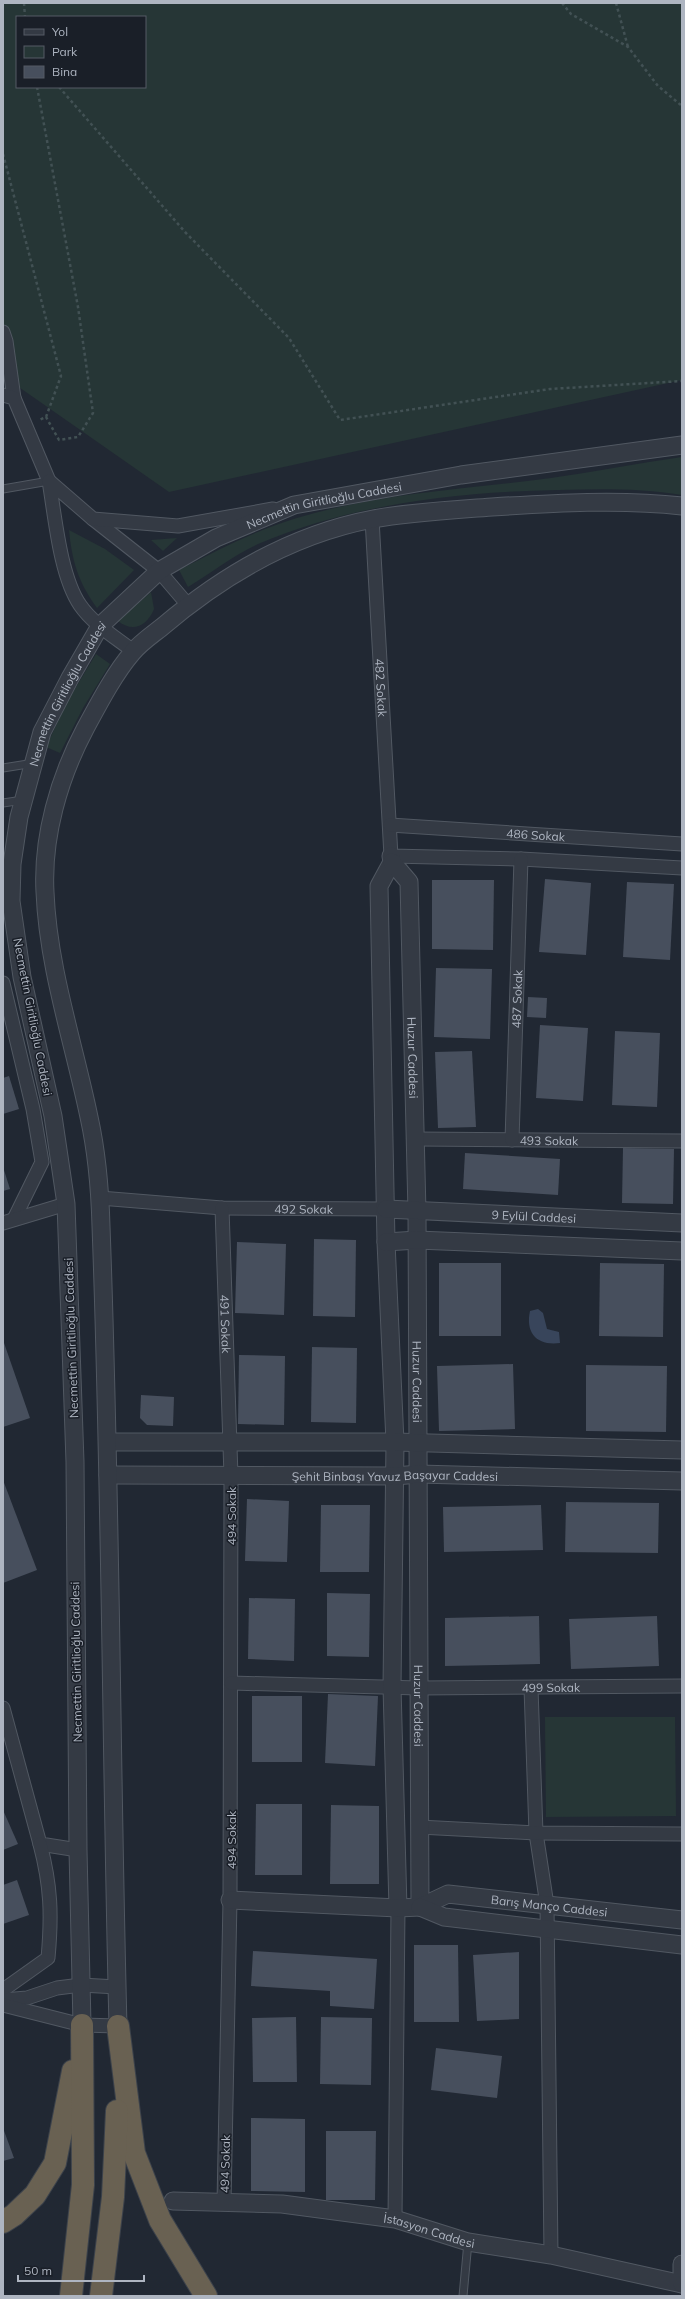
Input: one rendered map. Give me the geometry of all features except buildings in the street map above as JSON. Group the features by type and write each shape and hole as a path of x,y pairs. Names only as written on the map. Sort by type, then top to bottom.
{"highway":[{"path":"3,2222 14,2215 35,2196 55,2163 82,2025"},
{"path":"71,2296 83,2185 82,2025"},
{"path":"101,2296 113,2197 117,2126 118,2026"},
{"path":"118,2026 134,2154 160,2220 206,2296"}],"street":[{"path":"3,332 6,341 9,396 26,426 49,481 59,543 69,580 80,605 100,626 133,651"},
{"path":"626,453 682,436"},
{"name":"Necmettin Giritlioğlu Caddesi","path":"82,2025 78,1850 75,1462 66,1204 53,1116 22,977 7,901 12,864 24,800 42,732 70,678 100,626 159,571 216,538 294,505 461,475 682,445"},
{"path":"49,481 93,520 159,571 188,605"},
{"name":"Necmettin Giritlioğlu Caddesi","path":"118,2026 108,1442 100,1198 91,1123 55,973 44,890 50,819 72,754 96,709 133,651 188,605 244,567 287,546 325,531 372,519 423,513 540,504 660,504 682,506"},
{"path":"93,520 178,526 294,505"},
{"name":"482 Sokak","path":"372,519 392,859"},
{"name":"486 Sokak","path":"390,825 682,844"},
{"name":"486 Sokak","path":"392,859 521,859 682,868"},
{"name":"Huzur Caddesi","path":"398,1908 392,1687 395,1442 386,1242 379,886 392,859 409,882 418,1212 420,1907"},
{"name":"487 Sokak","path":"512,1140 521,859"},
{"path":"3,983 33,1109 42,1162 9,1221"},
{"name":"493 Sokak","path":"416,1139 682,1141"},
{"name":"492 Sokak","path":"100,1198 222,1208 386,1209"},
{"path":"9,1221 66,1204"},
{"name":"491 Sokak","path":"222,1208 231,1476"},
{"name":"9 Eylül Caddesi","path":"386,1209 418,1212 682,1223"},
{"path":"386,1242 417,1240 682,1251"},
{"path":"108,1442 395,1442 419,1444 682,1450"},
{"name":"Şehit Binbaşı Yavuz Başayar Caddesi","path":"108,1475 395,1476 419,1474 682,1481"},
{"name":"494 Sokak","path":"224,2203 230,1900 231,1476"},
{"name":"499 Sokak","path":"231,1683 419,1688 682,1686"},
{"path":"531,1688 536,1834 547,1905 548,1930 551,2255"},
{"path":"3,1708 48,1876 52,1916 48,1958 3,1990"},
{"path":"420,1827 536,1834 682,1834"},
{"path":"40,1844 78,1850"},
{"name":"Barış Manço Caddesi","path":"230,1900 398,1908 420,1907 448,1894 682,1920"},
{"name":"Barış Manço Caddesi","path":"420,1907 444,1917 682,1945"},
{"path":"395,2219 398,1908"},
{"path":"3,2000 27,1998 57,1988 81,1985 117,1987"},
{"path":"3,2005 82,2025 118,2026"},
{"name":"İstasyon Caddesi","path":"173,2201 282,2204 395,2219 468,2242 551,2255 682,2284"},
{"path":"682,2264 682,2284"}],"lane":[{"path":"3,489 49,481"},
{"path":"3,768 34,762"},
{"path":"3,803 24,800"},
{"path":"463,2296 468,2242"}],"path":[{"path":"24,3 26,16"},
{"path":"562,3 571,14 628,47"},
{"path":"616,3 628,47 658,86 682,106"},
{"path":"37,88 78,307 93,413 78,437 59,440 46,417"},
{"path":"60,88 185,232 289,338 340,420 550,389 682,381"},
{"path":"3,154 61,376 46,417 26,426"}],"green space":[{"path":"3,3 682,3 682,380 169,492 3,376"},
{"path":"682,457 682,495 636,490 604,489 520,491 443,497 368,510 330,519 294,530 249,548 188,587 179,570 267,528 297,518 359,503 391,497 551,478"},
{"path":"69,530 105,549 134,570 97,608 85,589 77,571 72,552"},
{"path":"177,538 163,551 151,540"},
{"path":"151,592 154,609 148,620 139,626 134,627 129,627 118,621"},
{"path":"96,654 110,664 83,708 60,753 46,747 67,702"},
{"path":"545,1717 675,1717 676,1816 546,1817"}],"water":[{"path":"538,1309 543,1313 547,1329 559,1332 560,1343 545,1342 535,1337 531,1332 529,1326 530,1311"}]}
